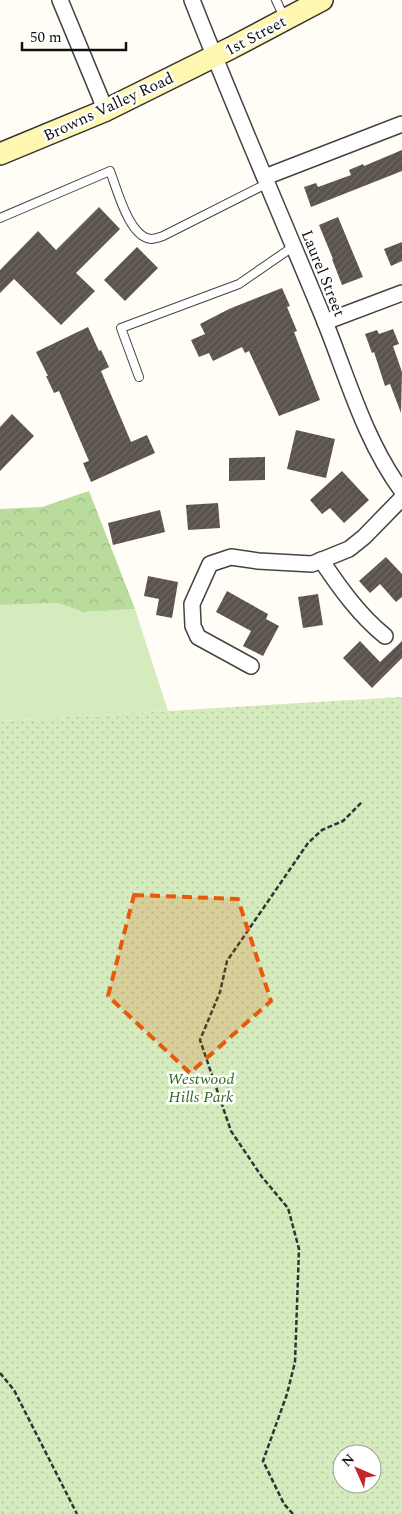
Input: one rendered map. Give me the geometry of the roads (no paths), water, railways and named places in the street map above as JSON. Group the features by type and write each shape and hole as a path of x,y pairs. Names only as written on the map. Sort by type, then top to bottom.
{"main road":[{"name":"1st Street","path":"216,61 285,19 322,0"},
{"name":"Browns Valley Road","path":"0,154 104,111 216,61"}],"street":[{"path":"60,0 101,99 104,111"},
{"name":"Laurel Street","path":"192,0 368,430 391,475 402,491"},
{"path":"267,180 402,124"},
{"path":"325,322 402,293"},
{"path":"251,666 198,637 192,626 192,604 210,564 232,557 312,564 349,549 364,537 402,498"},
{"path":"321,560 368,622 385,636"}],"lane":[{"path":"276,0 285,19"},
{"path":"0,218 110,171 129,220 142,235 151,239 163,236 267,180"},
{"path":"140,377 121,328 238,284 294,246"}],"park label":[{"name":"Westwood Hills Park","path":"201,1087"}]}
